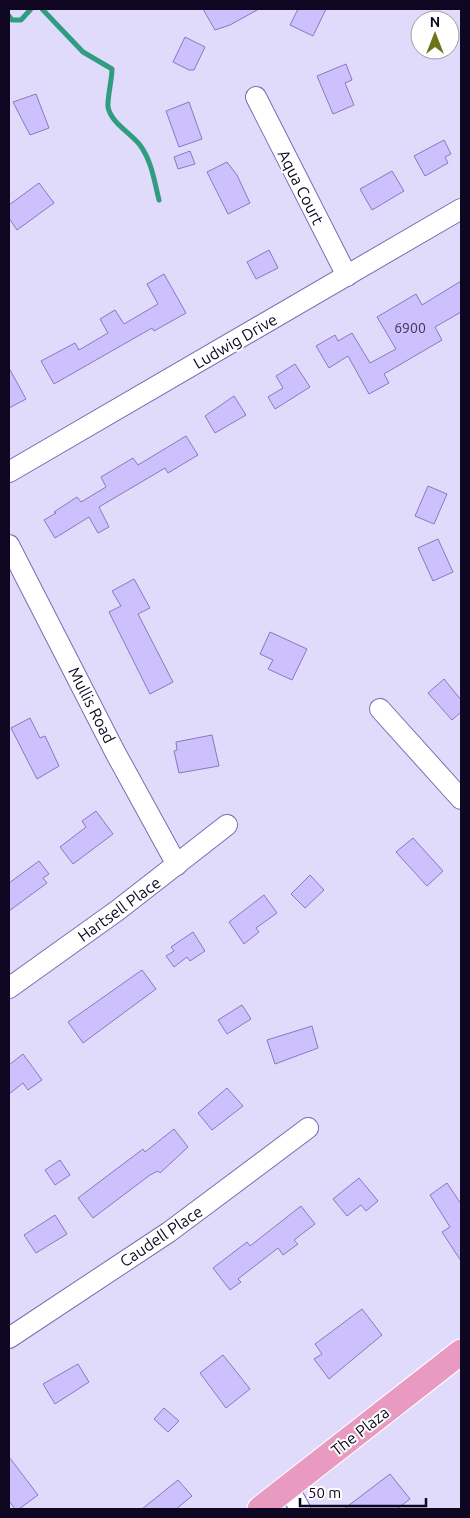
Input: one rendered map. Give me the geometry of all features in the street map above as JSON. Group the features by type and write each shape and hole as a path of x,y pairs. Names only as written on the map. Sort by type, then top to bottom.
{"main road":[{"name":"The Plaza","path":"260,1509 461,1352"}],"street":[{"name":"Aqua Court","path":"256,97 347,276"},
{"name":"Ludwig Drive","path":"9,472 461,209"},
{"name":"Mullis Road","path":"9,545 115,752 177,865"},
{"path":"380,709 461,799"},
{"name":"Hartsell Place","path":"9,988 177,865 227,825"},
{"name":"Caudell Place","path":"9,1338 169,1232 308,1128"},
{"path":"288,1487 300,1509"}],"building":[{"path":"203,9 259,9 230,25 215,30"},
{"path":"298,9 326,9 313,36 290,25"},
{"path":"185,37 205,47 194,70 189,70 173,62"},
{"path":"346,64 352,80 345,83 354,105 333,114 317,76"},
{"path":"36,94 49,128 30,135 13,102"},
{"path":"189,102 202,139 179,147 166,111"},
{"path":"444,140 451,154 445,157 448,163 425,176 414,156"},
{"path":"190,151 195,164 178,169 174,157"},
{"path":"227,162 237,175 250,203 228,214 207,172"},
{"path":"392,171 404,191 372,210 360,189"},
{"path":"39,183 54,203 17,230 9,218 9,205"},
{"path":"269,250 278,268 256,279 247,262"},
{"path":"164,274 186,313 154,331 152,328 54,384 41,361 75,343 79,350 108,333 100,319 115,310 124,324 158,304 147,284"},
{"path":"461,281 461,312 435,327 442,340 384,374 389,383 369,394 348,356 329,368 316,346 335,335 338,341 352,333 370,363 396,349 377,317 416,294 422,305"},
{"path":"295,364 310,387 275,409 268,397 283,388 276,376"},
{"path":"9,368 26,399 9,408"},
{"path":"234,396 246,415 215,433 205,416"},
{"path":"186,436 198,455 168,473 165,468 99,507 109,527 98,533 89,517 55,538 44,520 56,513 54,512 77,497 81,502 106,487 101,477 133,458 138,465"},
{"path":"428,486 447,494 434,524 415,516"},
{"path":"438,539 453,572 433,581 418,548"},
{"path":"134,579 150,608 138,614 173,682 150,694 109,612 121,606 112,591"},
{"path":"270,632 307,649 292,680 268,669 273,660 260,654"},
{"path":"444,679 461,700 461,712 452,720 428,693"},
{"path":"30,718 40,738 45,736 59,766 37,779 11,728"},
{"path":"212,735 219,766 179,773 174,751 177,750 176,742"},
{"path":"96,811 113,834 73,864 60,847 86,827 82,821"},
{"path":"413,838 443,871 427,886 396,852"},
{"path":"39,861 49,874 43,878 47,883 9,911 9,883"},
{"path":"310,875 324,890 305,908 291,894"},
{"path":"264,895 277,913 256,928 259,932 244,944 229,922"},
{"path":"193,932 205,951 190,961 187,957 174,967 166,956 174,951 171,947"},
{"path":"142,970 156,989 83,1043 68,1022"},
{"path":"242,1005 251,1019 227,1034 218,1020"},
{"path":"312,1026 318,1048 275,1064 267,1040"},
{"path":"23,1054 42,1080 28,1090 23,1083 9,1094 9,1065"},
{"path":"227,1088 243,1106 212,1130 198,1113"},
{"path":"174,1129 188,1147 160,1173 158,1171 150,1175 93,1218 78,1198 143,1149 145,1152"},
{"path":"60,1160 70,1175 55,1185 45,1170"},
{"path":"359,1178 378,1201 366,1211 361,1205 347,1216 333,1199"},
{"path":"447,1183 461,1204 461,1261 442,1232 450,1227 430,1195"},
{"path":"301,1206 315,1224 294,1240 298,1244 283,1255 278,1248 238,1279 241,1282 230,1290 213,1268 247,1242 250,1246"},
{"path":"55,1215 67,1234 36,1253 24,1235"},
{"path":"362,1309 382,1335 329,1379 314,1359 322,1354 315,1344"},
{"path":"223,1355 250,1389 226,1408 200,1373"},
{"path":"78,1364 89,1382 55,1404 43,1384"},
{"path":"164,1408 179,1421 168,1432 154,1419"},
{"path":"9,1457 38,1495 19,1509 15,1509 9,1501"},
{"path":"390,1474 410,1499 397,1509 344,1509"},
{"path":"178,1480 192,1496 176,1509 142,1509"}],"waterway":[{"path":"9,16 12,20 21,20 31,9"},
{"path":"42,9 83,52 112,69 108,104 110,113 144,151 152,171 159,200"}]}
